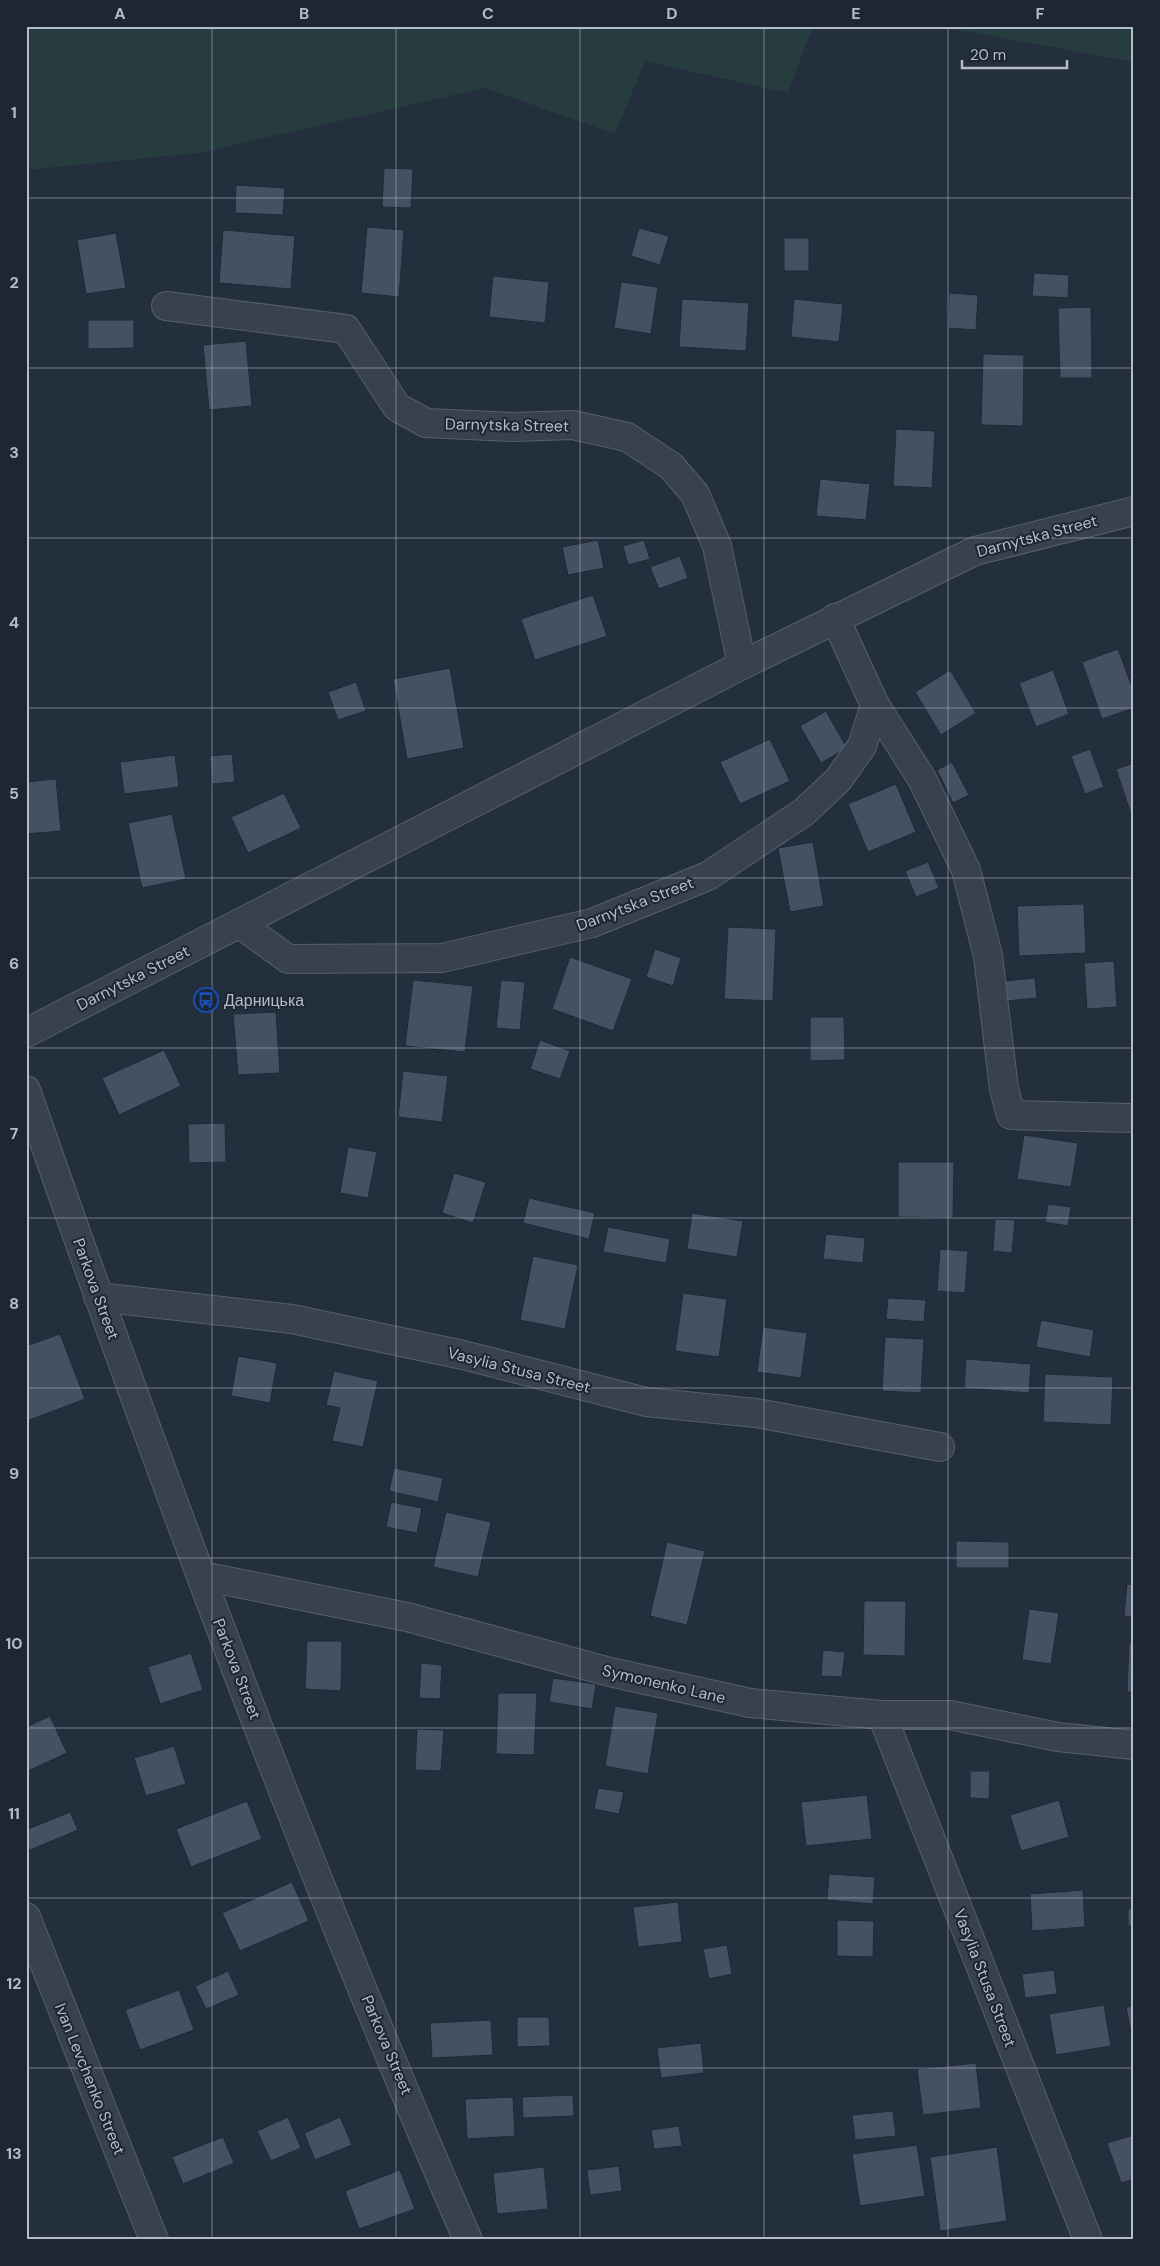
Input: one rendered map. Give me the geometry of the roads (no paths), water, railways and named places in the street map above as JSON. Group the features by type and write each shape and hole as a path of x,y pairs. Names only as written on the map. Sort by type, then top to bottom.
{"street":[{"name":"Darnytska Street","path":"166,306 346,329 397,407 426,422 513,427 572,425 627,437 671,466 695,494 717,546 742,665"},
{"name":"Darnytska Street","path":"26,1033 742,665 975,551 1134,511"},
{"path":"835,618 875,705 922,778 966,870 988,956 1004,1089 1011,1115 1129,1118"},
{"name":"Darnytska Street","path":"240,924 288,959 442,958 592,923 708,876 804,812 838,780 862,746 875,705"},
{"name":"Parkova Street","path":"26,1090 98,1297 288,1807 468,2240"},
{"name":"Vasylia Stusa Street","path":"98,1297 292,1319 463,1355 646,1402 756,1413 940,1447"},
{"name":"Symonenko Lane","path":"202,1576 407,1617 610,1672 750,1703 882,1715 950,1715 1058,1737 1134,1745"},
{"name":"Vasylia Stusa Street","path":"882,1715 1088,2240"},
{"name":"Ivan Levchenko Street","path":"26,1917 154,2240"}],"place":[{"name":"Дарницька","path":"206,1000"}]}
